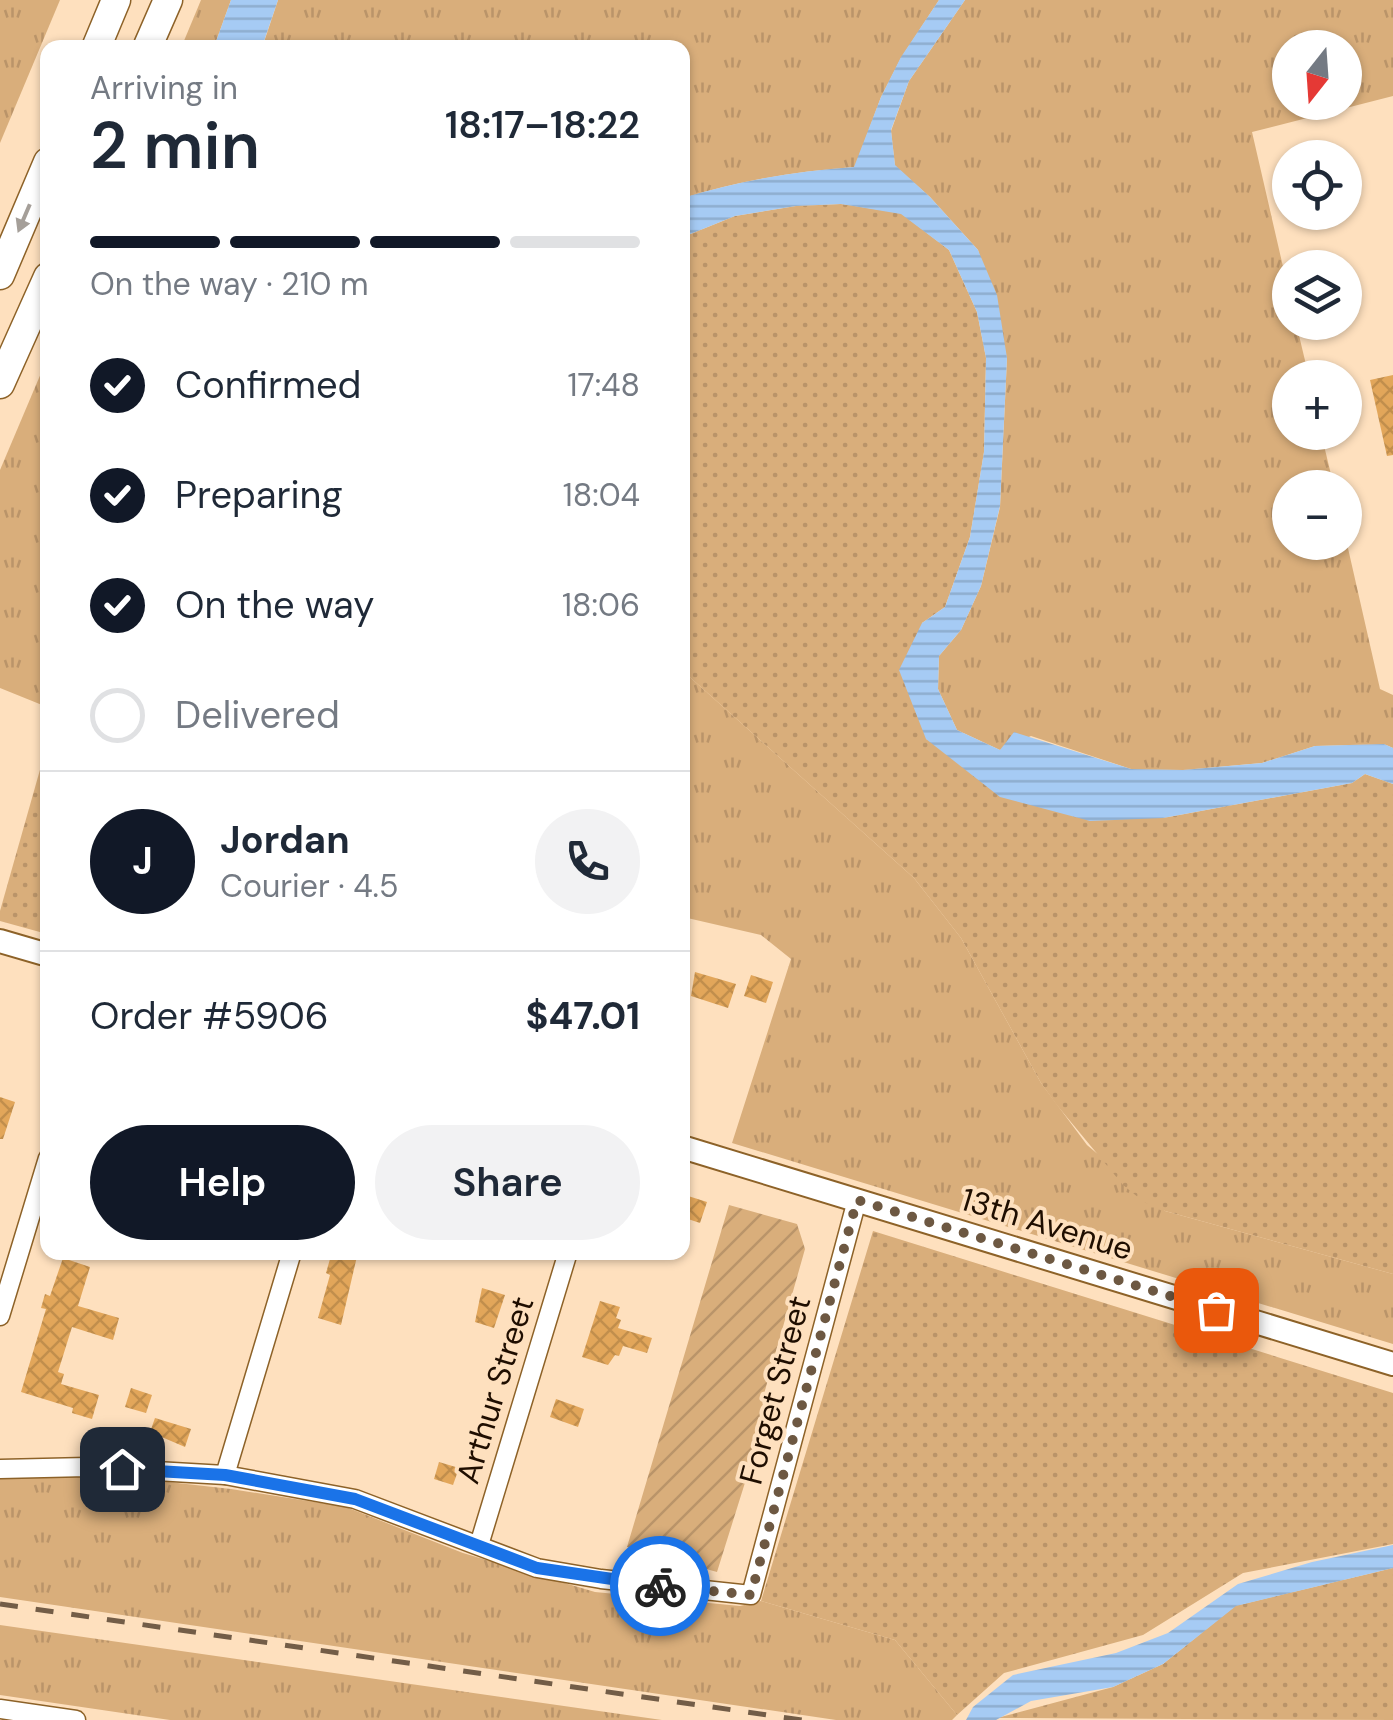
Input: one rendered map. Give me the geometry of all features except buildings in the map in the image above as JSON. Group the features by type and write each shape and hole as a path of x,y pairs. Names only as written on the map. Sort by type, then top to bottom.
{"main road":[{"path":"99,40 116,0"},
{"path":"150,40 168,0"},
{"path":"0,275 40,181"},
{"path":"0,384 40,295"}],"street":[{"path":"0,941 40,953"},
{"name":"13th Avenue","path":"690,1149 1393,1364"},
{"path":"0,1316 40,1184"},
{"name":"Forget Street","path":"479,1544 537,1568 751,1595 857,1200"},
{"path":"225,1475 290,1260"},
{"name":"Arthur Street","path":"479,1544 566,1260"},
{"path":"0,1470 87,1467 225,1475 355,1499 479,1544"},
{"path":"0,1709 76,1720"}],"green space":[{"path":"0,0 60,0 40,40 0,143"},
{"path":"201,0 231,0 217,40 184,40"},
{"path":"278,0 939,0 881,97 855,167 768,178 690,196 690,40 265,40"},
{"path":"965,0 1393,0 1393,96 1362,104 1362,30 1272,30 1272,120 1299,120 1252,132 1279,250 1272,250 1272,340 1300,340 1305,360 1272,360 1272,450 1325,450 1330,470 1272,470 1272,560 1351,560 1380,689 1393,695 1393,748 1384,744 1315,746 1262,763 1183,770 1131,769 1031,736 1000,750 957,730 938,689 939,656 961,630 981,586 1000,507 1007,358 978,250 930,197 895,166 891,131 909,81"},
{"path":"841,204 901,213 949,250 977,312 986,358 984,452 970,537 945,607 922,623 926,739 1163,818 1352,783 1365,774 1393,784 1393,1274 1165,1211 1144,1202 1123,1185 1041,1083 961,938 914,878 690,677 690,234 735,216 796,206"},
{"path":"40,376 40,704 0,688 0,470"},
{"path":"690,677 914,878 961,938 1041,1083 1087,1145 1165,1211 1393,1274 1393,1344 732,1143 791,959 761,935 690,919"},
{"path":"40,770 40,932 0,921"},
{"path":"729,1205 797,1224 805,1249 762,1401 769,1406 717,1572 627,1547"},
{"path":"873,1231 1393,1393 1393,1544 1243,1573 1143,1635 1004,1673 957,1715 895,1640 761,1601"},
{"path":"79,1472 346,1507 463,1553 595,1592 740,1606 761,1601 895,1640 957,1715 952,1720 836,1720 0,1597 0,1474"},
{"path":"1393,1568 1393,1720 997,1718 1113,1687 1163,1664 1235,1606"},
{"path":"0,1625 662,1720 170,1720 0,1695"}],"water":[{"path":"231,0 278,0 264,40 217,40"},
{"path":"939,0 965,0 909,81 891,130 895,165 978,250 997,295 1007,358 1000,506 981,586 961,630 939,656 938,689 957,730 1000,750 1014,732 1131,769 1183,770 1262,763 1315,746 1384,744 1393,748 1393,784 1365,774 1352,783 1163,818 1090,821 1000,797 926,739 899,670 922,623 945,607 970,537 984,452 986,358 977,312 949,250 901,214 841,204 796,206 735,216 690,234 690,196 767,178 854,167 901,57"},
{"path":"1393,1545 1393,1568 1236,1606 1163,1664 1113,1687 1031,1701 996,1720 966,1720 973,1707 1013,1675 1116,1653 1168,1633 1238,1584 1312,1562"}],"railway":[{"path":"0,1604 802,1720"}],"way so far":[{"path":"660,1586 751,1595 857,1200 1216,1310"}],"route":[{"path":"122,1469 225,1475 355,1499 537,1568 660,1586"}]}
